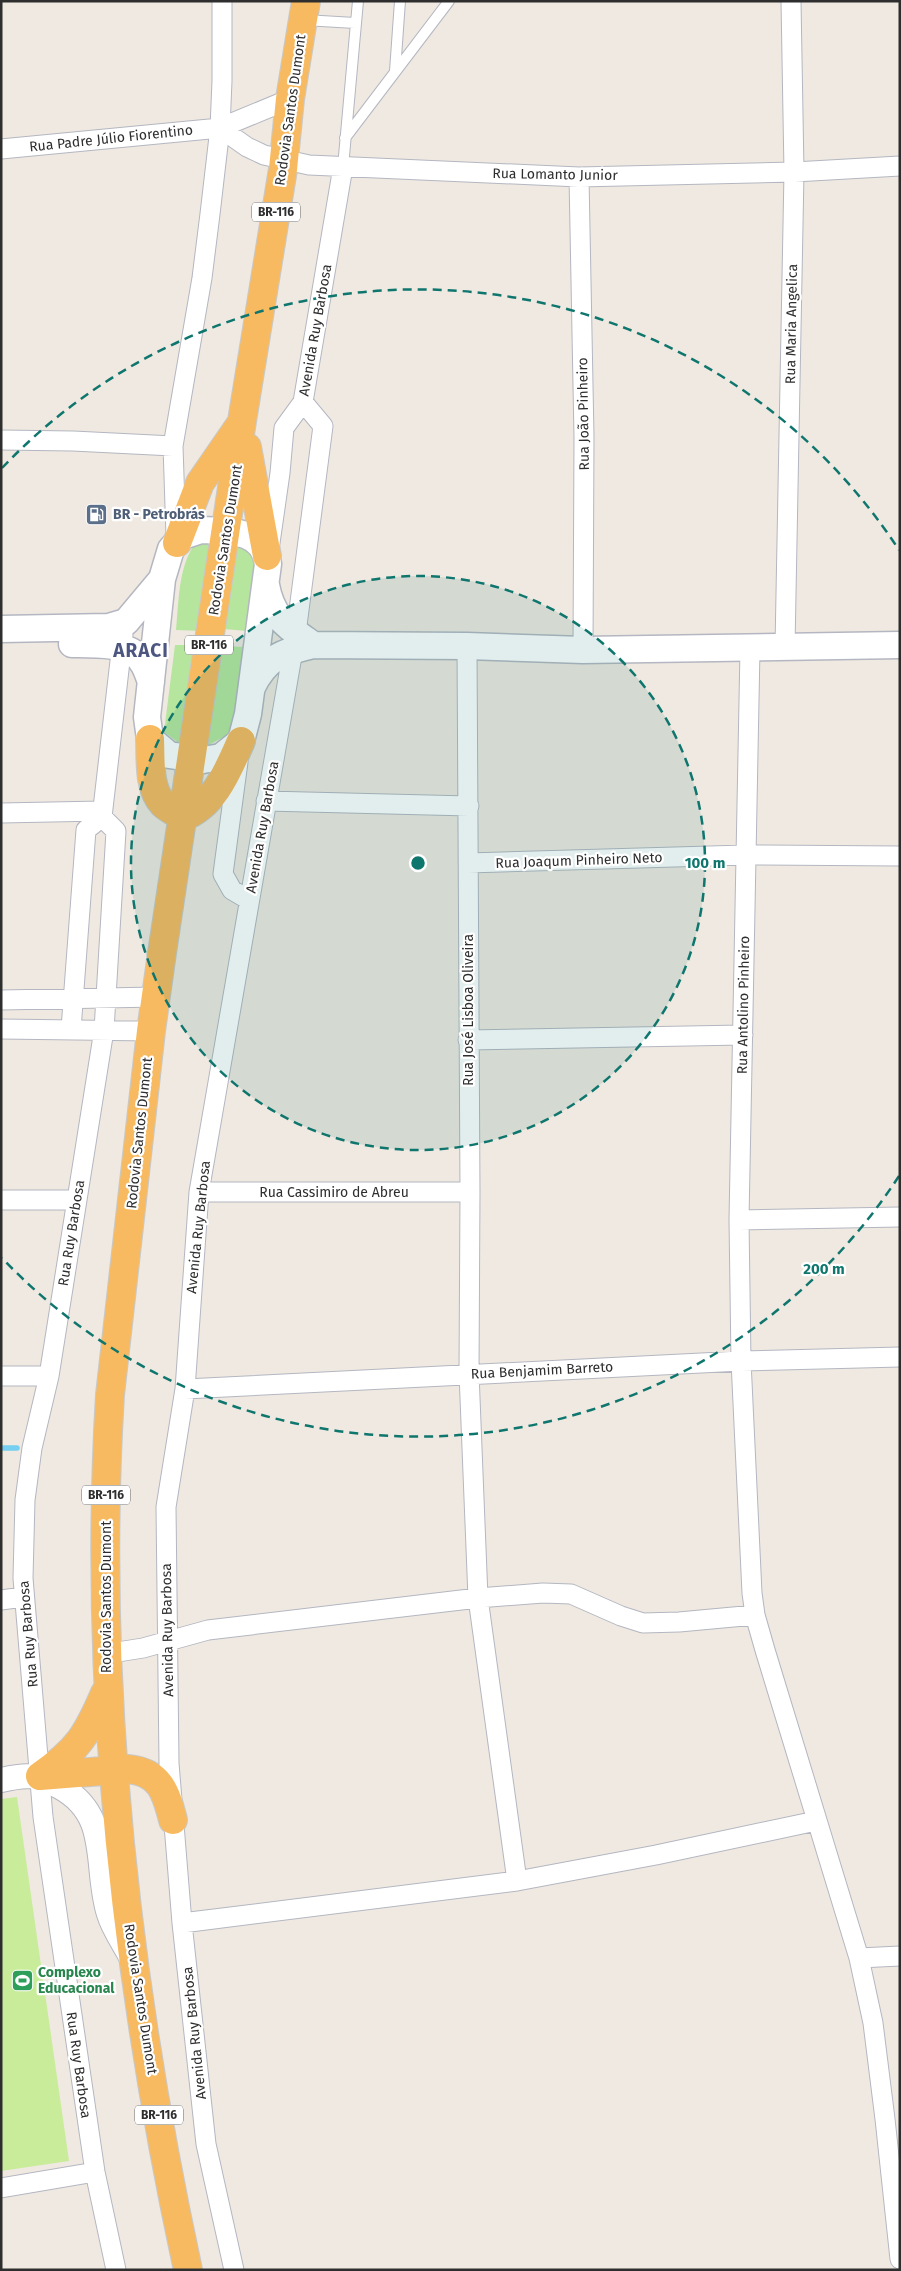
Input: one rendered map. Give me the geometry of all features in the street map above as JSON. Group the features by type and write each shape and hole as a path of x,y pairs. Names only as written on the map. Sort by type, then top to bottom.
{"highway":[{"name":"Rodovia Santos Dumont","path":"188,2270 174,2206 132,1960 112,1771 105,1654 106,1452 110,1395 151,1031 242,421 284,161 290,98 304,11"},
{"path":"177,543 200,483 242,421"},
{"path":"242,421 266,568"},
{"path":"150,739 151,776 156,792 163,804 183,817 194,813 216,790 241,741"},
{"path":"15,1776 71,1753 88,1731 107,1690"},
{"path":"15,1776 112,1771 128,1768 150,1774 167,1796 173,1820"}],"main road":[{"path":"266,568 252,687 241,741 220,757 203,760 170,755 150,739 147,717 162,579 171,549 183,536 201,530 238,532 251,537 262,547 266,568 270,605 301,642"},
{"path":"1,629 101,628 126,622 162,579"},
{"path":"252,687 259,673 269,662 301,642 583,650 750,649 900,645"},
{"path":"1,645 85,644 121,648 135,653 146,666 151,682"}],"street":[{"path":"177,543 173,446 202,278 220,128 222,1"},
{"name":"Rua Maria Angelica","path":"785,647 794,172 791,1"},
{"name":"Rua Padre Júlio Fiorentino","path":"1,149 220,128 290,98"},
{"name":"Rua Lomanto Junior","path":"220,128 247,147 284,161 343,167 579,177 794,172 900,166"},
{"name":"Avenida Ruy Barbosa","path":"234,2270 206,2144 182,1923 169,1763 166,1641 166,1506 185,1389 199,1192 266,801 301,642 322,426 303,402 343,167"},
{"name":"Rua João Pinheiro","path":"579,177 584,437 583,650"},
{"path":"266,568 280,473 284,428 303,402"},
{"path":"1,440 74,441 173,446"},
{"path":"70,1029 86,830 102,814 121,648 126,622"},
{"name":"Rua José Lisboa Oliveira","path":"467,646 470,1192 468,1373 478,1598 517,1881"},
{"name":"Rua Antolino Pinheiro","path":"750,649 739,1220 741,1361 749,1552 755,1615 859,1958 873,2023 900,2259"},
{"path":"241,741 223,874 232,890 249,900"},
{"path":"266,801 469,806"},
{"path":"1,813 102,814"},
{"name":"Rua Ruy Barbosa","path":"102,814 116,831 104,1030 49,1376 32,1448 26,1500 24,1597 15,1776 43,1817 95,2172 116,2270"},
{"name":"Rua Joaqum Pinheiro Neto","path":"468,863 745,855 900,856"},
{"path":"1,1000 156,997"},
{"path":"1,1029 151,1031"},
{"path":"468,1040 743,1035"},
{"name":"Rua Cassimiro de Abreu","path":"199,1192 470,1192"},
{"path":"1,1200 76,1200"},
{"path":"739,1220 900,1217"},
{"name":"Rua Benjamim Barreto","path":"185,1389 468,1373 741,1361 900,1357"},
{"path":"1,1376 49,1376"},
{"path":"105,1654 143,1648 208,1630 478,1598 558,1592 571,1594 621,1616 651,1623 755,1615"},
{"path":"1,1600 24,1597"},
{"path":"15,1776 72,1793 90,1812 109,1914 132,1960"},
{"path":"182,1923 517,1881 656,1855 816,1821"},
{"path":"859,1958 900,1956"},
{"path":"1,2188 95,2172"}],"lane":[{"path":"343,167 358,1"},
{"path":"395,72 400,1"},
{"path":"345,138 449,1"},
{"path":"304,11 355,23"}],"green space":[{"path":"214,540 203,631 176,630 180,586 189,554 194,545"},
{"path":"235,540 253,555 254,574 247,631 224,629"},
{"path":"175,645 197,645 184,747 164,732"},
{"path":"221,646 246,647 236,713 229,734 203,748"},
{"name":"Complexo Educacional","path":"17,1797 69,2161 1,2171 1,1799"}],"waterway":[{"path":"1,1448 17,1448"}],"place":[{"name":"BR - Petrobrás","path":"97,514"},
{"name":"Complexo Educacional","path":"22,1980"}],"district":[{"name":"ARACI","path":"141,650"}]}
